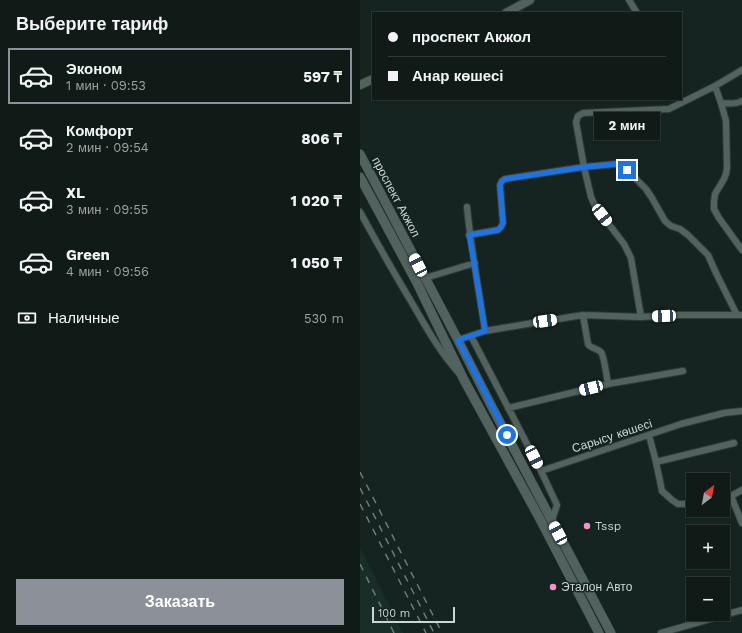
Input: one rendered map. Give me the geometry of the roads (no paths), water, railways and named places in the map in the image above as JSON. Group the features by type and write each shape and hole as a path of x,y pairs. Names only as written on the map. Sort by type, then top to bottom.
{"main road":[{"name":"проспект Акжол","path":"360,154 611,633"},
{"name":"проспект Акжол","path":"360,177 417,283 464,380 541,521 599,633"}],"street":[{"path":"508,12 530,0"},
{"path":"629,0 636,12"},
{"path":"682,99 715,86 742,70"},
{"path":"360,85 372,79"},
{"path":"715,86 726,122 726,174 715,194 714,209 742,250"},
{"path":"641,317 631,258 624,244 595,206 591,197 576,122 578,116 583,113 669,109 681,100"},
{"path":"721,103 733,104 742,102"},
{"path":"458,340 485,331 584,316 641,317 675,315 740,315 717,275 708,255 680,228 671,226 665,221 646,189 622,165 616,164 584,167 505,179 500,185 503,223 501,227 498,230 469,235"},
{"path":"467,207 469,235 485,331"},
{"path":"360,212 380,250 433,339 448,361 464,380"},
{"path":"425,278 474,263"},
{"path":"584,316 588,344 602,354 608,384"},
{"path":"471,336 557,505 552,520"},
{"path":"508,408 608,384 683,371"},
{"name":"Сарысу көшесі","path":"541,471 681,424 724,413 742,411"},
{"path":"649,435 662,490 678,504 686,504"},
{"path":"656,462 734,443"},
{"path":"742,490 731,496 742,523"},
{"path":"661,633 742,610"}],"railway":[{"path":"360,472 442,633"},
{"path":"360,488 434,633"},
{"path":"360,504 426,633"},
{"path":"360,564 394,633"}],"place":[{"name":"Tssp","path":"587,526"},
{"name":"Эталон Авто","path":"553,587"}]}
